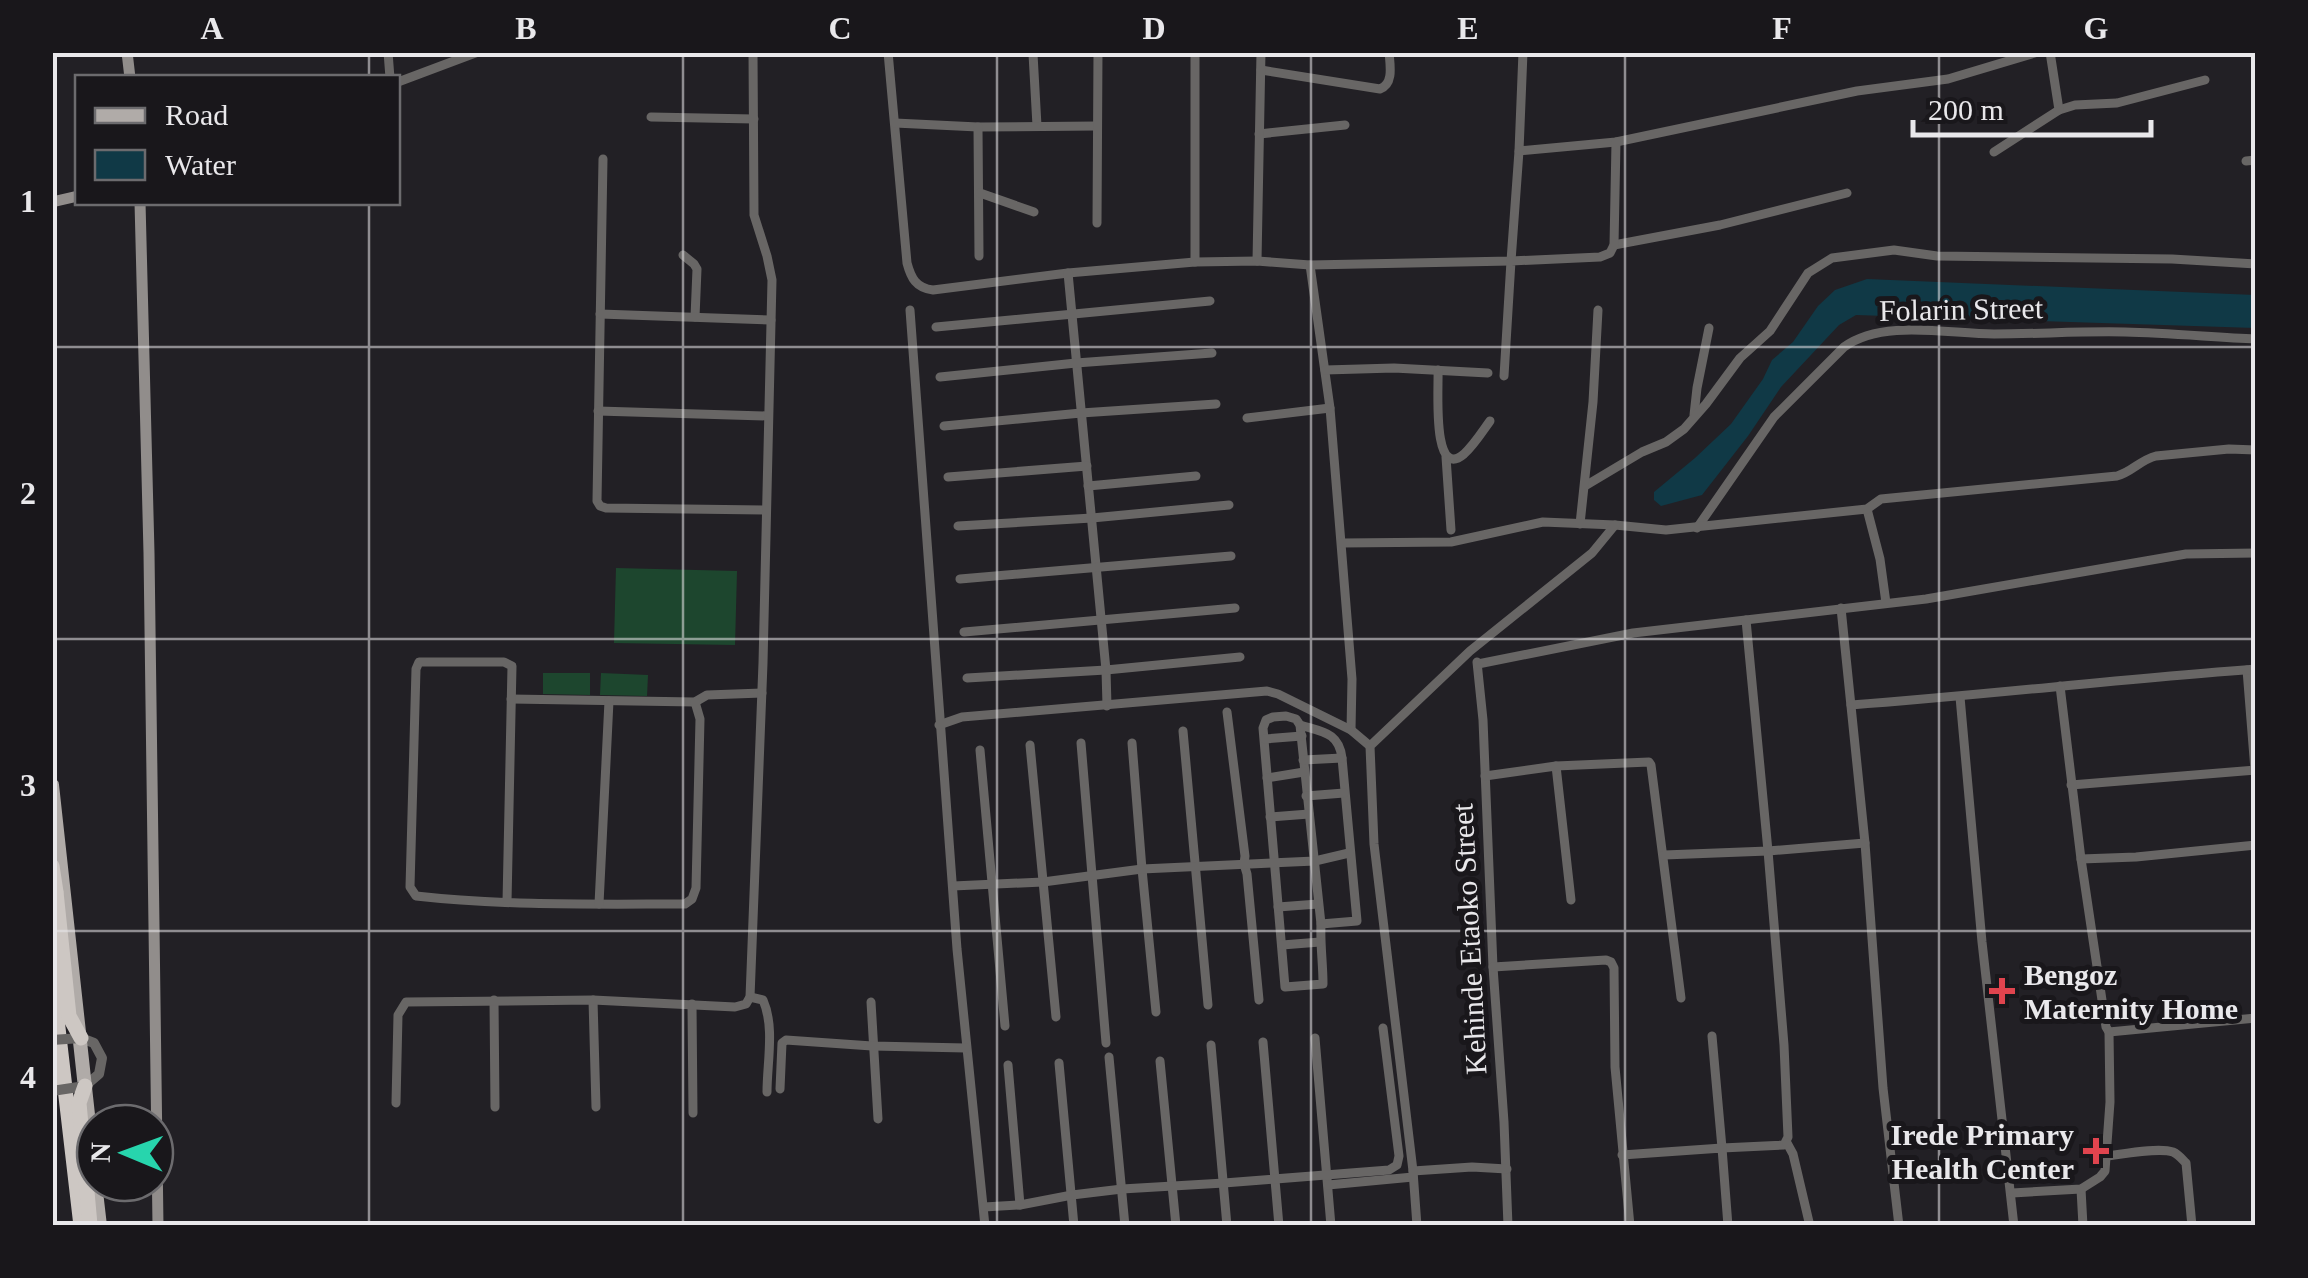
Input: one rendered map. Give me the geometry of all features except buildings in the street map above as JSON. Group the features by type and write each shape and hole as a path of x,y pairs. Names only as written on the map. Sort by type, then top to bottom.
{"highway":[{"path":"52,866 69,1016 81,1038"},
{"path":"52,976 80,1226"},
{"path":"85,1086 79,1103 90,1225"}],"main road":[{"path":"137,205 152,1103"},
{"path":"137,205 148,553 155,1226"},
{"path":"52,785 87,1103"}],"street":[{"path":"400,81 478,52"},
{"path":"396,1103 398,1015 406,1002 593,1000 743,1007 750,997 771,320 770,267 754,215 753,52"},
{"path":"888,52 907,263 910,276 923,289 1194,262 1258,260 1310,265 1606,256 1614,245 1616,142"},
{"path":"1096,223 1098,52"},
{"path":"1194,262 1195,52"},
{"path":"1258,260 1261,52"},
{"path":"1262,70 1380,89 1389,82 1390,52"},
{"path":"1504,376 1523,52"},
{"path":"1520,152 1616,142 1857,91 1948,78 2038,52"},
{"path":"2050,52 2059,110"},
{"path":"1033,54 1037,126"},
{"path":"1994,152 2059,110 2117,102 2206,80"},
{"path":"651,117 754,119"},
{"path":"894,123 1096,126"},
{"path":"1258,134 1345,125"},
{"path":"978,127 979,256"},
{"path":"603,159 597,501 600,506 766,510"},
{"path":"980,193 1034,212"},
{"path":"1614,245 1720,225 1847,193"},
{"path":"1585,486 1666,442 1694,418 1740,358 1774,325 1808,274 1832,258 1894,250 1937,256 2256,264"},
{"path":"683,255 697,270 695,317"},
{"path":"1310,265 1330,408 1342,543 1352,679 1351,730"},
{"path":"1068,274 1107,706"},
{"path":"936,327 1210,301"},
{"path":"910,310 939,725 983,1225"},
{"path":"1580,524 1598,310"},
{"path":"600,314 771,320"},
{"path":"1694,418 1709,328"},
{"name":"Folarin Street","path":"1698,528 1774,417 1856,338 1922,331 2126,332 2256,339"},
{"path":"940,377 1212,353"},
{"path":"1325,370 1488,373"},
{"path":"1438,370 1439,422 1446,457 1451,530"},
{"path":"944,426 1216,404"},
{"path":"1247,418 1330,408"},
{"path":"598,410 768,416"},
{"path":"1446,457 1459,458 1466,453 1490,421"},
{"path":"1342,543 1452,542 1527,524 1554,522 1666,530 1698,528 1867,509 1881,499 2117,476 2145,458 2156,456 2256,450"},
{"path":"948,477 1086,466"},
{"path":"1088,486 1196,476"},
{"path":"958,526 1229,505"},
{"path":"1867,509 1886,604"},
{"path":"1370,746 1470,651 1592,553 1615,525"},
{"path":"1478,664 1633,633 1926,600 2186,554 2256,553"},
{"path":"960,579 1231,556"},
{"path":"964,632 1234,608"},
{"path":"1841,608 1866,842 1898,1226"},
{"path":"1746,620 1784,1044 1787,1143 1809,1222"},
{"name":"Kehinde Etaoko Street","path":"1470,651 1478,664 1508,1226"},
{"path":"967,678 1240,657"},
{"path":"508,902 512,666 504,662 419,662 410,887 416,896 508,902 685,904 696,888 700,719 695,702"},
{"path":"1851,705 2251,670 2255,770 2072,785"},
{"path":"2012,1193 2081,1189 2105,1171 2107,1156 2109,1032 2081,859 2060,686"},
{"path":"939,725 962,717 1267,691 1351,730 1370,746 1374,844 1417,1226"},
{"path":"512,699 695,702 707,695 762,693"},
{"path":"1960,698 2014,1226"},
{"path":"599,904 608,701"},
{"path":"1227,712 1259,1000"},
{"path":"1273,717 1296,720 1301,730 1324,984 1285,987 1265,739 1263,728 1266,720 1273,717"},
{"path":"1265,739 1301,730 1332,735 1340,746 1357,921 1321,924"},
{"path":"1183,731 1208,1005"},
{"path":"1081,743 1106,1043"},
{"path":"1132,743 1156,1012"},
{"path":"1030,745 1056,1018"},
{"path":"980,750 1005,1026"},
{"path":"1267,778 1342,758"},
{"path":"1485,776 1556,766 1649,762 1682,998"},
{"path":"1556,766 1571,900"},
{"path":"1306,796 1344,793"},
{"path":"1270,817 1309,814"},
{"path":"1664,855 1866,842"},
{"path":"2081,859 2256,845"},
{"path":"953,886 1043,882 1142,869 1314,861 1349,854"},
{"path":"1278,907 1318,904"},
{"path":"1282,945 1320,942"},
{"path":"1493,968 1611,962 1615,1067 1630,1226"},
{"path":"750,997 764,1000 767,1009 766,1092"},
{"path":"494,1000 495,1107"},
{"path":"593,1000 596,1107"},
{"path":"870,1002 878,1119"},
{"path":"692,1004 693,1113"},
{"path":"2109,1032 2256,1018"},
{"path":"984,1207 1020,1206 1122,1189 1389,1170 1397,1165 1399,1156 1383,1028"},
{"path":"1712,1036 1728,1226"},
{"path":"52,1040 81,1038 94,1043 102,1058 99,1074 85,1086 52,1091"},
{"path":"1315,1038 1331,1226"},
{"path":"780,1089 782,1043 786,1040 966,1048"},
{"path":"1262,1042 1278,1226"},
{"path":"1211,1045 1228,1226"},
{"path":"1110,1058 1125,1226"},
{"path":"1160,1062 1176,1226"},
{"path":"1059,1063 1074,1226"},
{"path":"1008,1065 1020,1206"},
{"path":"1622,1156 1780,1147 1787,1143"},
{"path":"2107,1156 2161,1151 2178,1155 2186,1163 2192,1226"},
{"path":"1328,1185 1472,1167 1506,1169"},
{"path":"2081,1189 2083,1226"}],"green space":[{"path":"616,568 737,571 735,645 614,643"},
{"path":"543,673 590,673 590,695 543,694"},
{"path":"601,673 648,675 647,696 600,695"}],"water":[{"path":"1867,279 2255,295 2255,328 1856,315 1839,325 1781,387 1702,495 1661,506 1654,500 1654,492 1731,424 1772,360 1793,342 1818,306 1835,290"}],"place":[{"name":"Bengoz Maternity Home","path":"2002,991"},
{"name":"Irede Primary Health Center","path":"2096,1151"}]}
